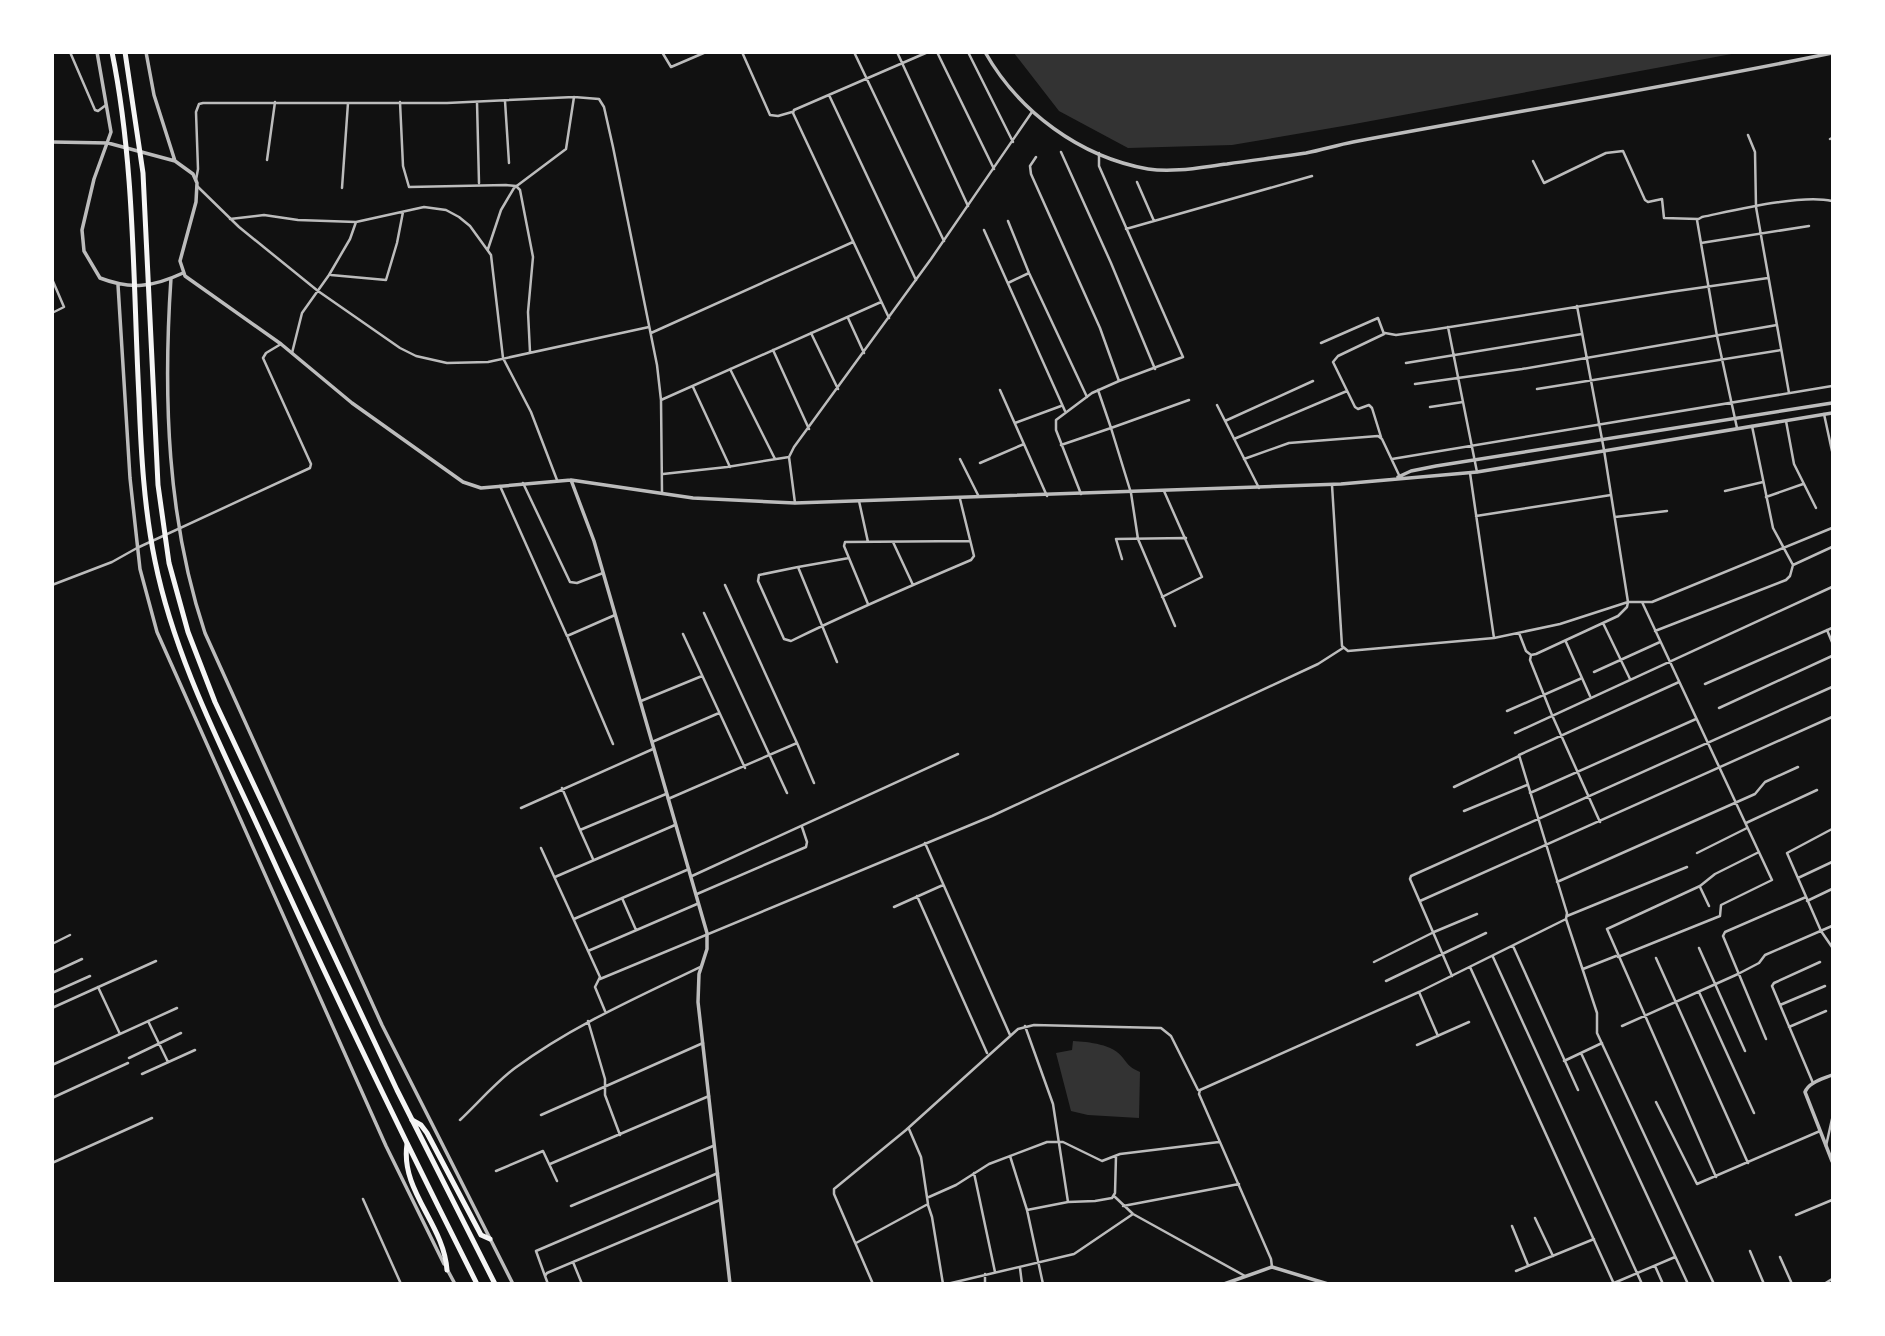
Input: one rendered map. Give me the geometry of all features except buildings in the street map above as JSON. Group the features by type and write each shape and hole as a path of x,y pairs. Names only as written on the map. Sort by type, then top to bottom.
{"highway":[{"path":"112,52 119,89 129,192 141,435 150,536 171,629 328,982 477,1283"},
{"path":"125,52 142,173 155,438 164,530 169,563 188,632 215,702 412,1120 495,1283"},
{"path":"412,1120 421,1125 427,1133 481,1235 490,1239"},
{"path":"407,1144 407,1172 442,1245 447,1270"}],"street":[{"path":"70,52 95,110 98,111 106,105"},
{"path":"97,52 111,132 94,179 82,230 85,251 100,278 118,285 144,286 183,273"},
{"path":"146,52 155,95 176,161"},
{"path":"662,52 671,67 706,52"},
{"path":"742,52 770,115 778,116 793,112 929,52"},
{"path":"854,52 944,241"},
{"path":"897,52 968,206"},
{"path":"937,52 994,169"},
{"path":"968,52 1013,142"},
{"path":"985,52 1004,81 1032,112 1064,136 1132,165 1158,170 1272,158 1832,53"},
{"path":"829,94 916,281"},
{"path":"488,248 501,210 516,186 566,149 574,97"},
{"path":"662,492 661,400 651,333 603,104 594,97 477,102 199,104 196,112 196,202 180,261 183,273 195,285 281,344 352,403 463,482 478,488 571,480 715,500 795,503 1332,485 1477,472 1832,413"},
{"path":"505,101 509,163"},
{"path":"267,160 275,102"},
{"path":"400,102 403,166 409,187 479,184 516,186"},
{"path":"477,102 479,184"},
{"path":"342,188 348,103"},
{"path":"793,112 889,318"},
{"path":"795,503 789,457 793,447 809,429 916,281 1032,112"},
{"path":"1748,135 1755,152 1756,207 1789,393"},
{"path":"52,142 108,143 176,161 191,173 230,219 318,291 400,348 416,356 447,363 488,362 649,327"},
{"path":"1061,152 1155,369"},
{"path":"1533,161 1544,183 1606,153 1624,152 1645,200 1648,202 1662,199 1664,218 1698,219 1756,207 1816,199 1832,201"},
{"path":"1080,494 1055,422 1065,411 1098,390 1183,356 1099,166 1099,153"},
{"path":"1036,157 1030,166 1031,174 1100,328 1118,382"},
{"path":"1126,229 1312,176"},
{"path":"1137,182 1154,221"},
{"path":"516,186 523,199 533,257 528,312 530,352"},
{"path":"230,219 264,215 298,220 356,222 424,207 451,212 470,226 488,248 495,269 497,317 503,358 534,420 557,480"},
{"path":"329,275 386,280 403,212"},
{"path":"1698,219 1697,227 1717,336 1737,429"},
{"path":"1008,221 1029,273 1087,397"},
{"path":"292,353 301,316 329,275 350,239 356,222"},
{"path":"1700,244 1809,226"},
{"path":"984,230 1065,411"},
{"path":"651,333 853,242"},
{"path":"1007,283 1029,273"},
{"path":"171,278 168,384 171,462 190,590 214,655 382,1025 513,1283"},
{"path":"1398,478 1372,408 1368,405 1356,408 1333,364 1335,358 1385,333 1396,335 1768,278"},
{"path":"52,313 64,307 53,280"},
{"path":"118,285 130,478 139,569 157,632 386,1146 455,1283"},
{"path":"661,400 881,302"},
{"path":"1531,655 1566,642 1603,623 1621,613 1628,602 1600,426 1577,306"},
{"path":"847,317 864,353"},
{"path":"1321,343 1375,317 1385,333"},
{"path":"1415,384 1777,326"},
{"path":"1448,327 1477,472"},
{"path":"811,333 838,389"},
{"path":"1406,363 1583,334"},
{"path":"52,585 112,562 310,468 311,464 263,358 265,353 281,344"},
{"path":"1538,389 1781,349"},
{"path":"773,350 809,429"},
{"path":"730,369 775,459"},
{"path":"1225,421 1313,381"},
{"path":"692,386 730,467"},
{"path":"1392,459 1832,386"},
{"path":"1000,390 1047,496"},
{"path":"1098,390 1131,493 1138,539 1175,626"},
{"path":"1234,439 1347,391"},
{"path":"1061,445 1189,400"},
{"path":"1430,408 1463,402"},
{"path":"1398,478 1411,471 1832,402"},
{"path":"1015,423 1062,405"},
{"path":"1217,405 1259,488"},
{"path":"1824,414 1832,451"},
{"path":"1786,421 1793,458 1816,508"},
{"path":"1655,631 1786,580 1790,576 1793,565 1773,528 1752,426"},
{"path":"1244,459 1289,443 1381,437"},
{"path":"981,463 1024,444"},
{"path":"663,474 789,457"},
{"path":"960,459 979,498"},
{"path":"1470,473 1494,638"},
{"path":"571,480 594,541 707,933 707,949 700,967 698,1002 730,1283"},
{"path":"1725,491 1763,482"},
{"path":"523,483 570,582 577,583 603,573"},
{"path":"1766,497 1804,484"},
{"path":"1332,485 1343,648"},
{"path":"500,486 613,744"},
{"path":"1162,597 1202,577 1164,491"},
{"path":"1476,516 1611,495"},
{"path":"849,558 762,573 758,576 786,640 791,641 868,604 971,560 974,556 960,499"},
{"path":"859,502 868,542"},
{"path":"1615,517 1667,511"},
{"path":"1343,648 1348,650 1494,638 1572,620 1628,602 1642,603 1661,599 1832,528"},
{"path":"1122,559 1116,539 1186,538"},
{"path":"868,604 844,543 970,541"},
{"path":"893,542 913,585"},
{"path":"1793,565 1832,547"},
{"path":"798,567 837,662"},
{"path":"724,585 814,783"},
{"path":"1515,733 1832,587"},
{"path":"1583,969 1720,916 1720,906 1771,881 1772,878 1642,603"},
{"path":"704,613 787,793"},
{"path":"567,636 615,615"},
{"path":"1603,623 1630,679"},
{"path":"1705,684 1832,628"},
{"path":"1827,630 1832,642"},
{"path":"1519,633 1526,651 1531,655 1552,715 1600,822"},
{"path":"683,634 745,768"},
{"path":"1566,642 1590,698"},
{"path":"1594,672 1660,642"},
{"path":"605,1012 595,987 600,979 992,816 1318,664 1343,648"},
{"path":"1719,708 1832,656"},
{"path":"641,701 702,676"},
{"path":"1507,711 1582,678"},
{"path":"1454,787 1679,682"},
{"path":"1452,976 1411,876 1832,687"},
{"path":"651,742 719,713"},
{"path":"1420,901 1832,717"},
{"path":"1530,793 1697,719"},
{"path":"580,830 745,768 797,743"},
{"path":"522,808 653,749"},
{"path":"692,876 958,754"},
{"path":"1519,756 1597,1013 1596,1030 1714,1283"},
{"path":"1557,882 1736,803 1758,792 1767,781 1798,767"},
{"path":"1464,811 1527,785"},
{"path":"562,788 594,860"},
{"path":"1746,823 1817,790"},
{"path":"555,877 675,825"},
{"path":"697,894 806,847 801,825"},
{"path":"1697,853 1748,828"},
{"path":"1832,829 1788,850 1787,854 1821,931 1832,947"},
{"path":"925,844 1010,1035"},
{"path":"541,848 600,979"},
{"path":"1716,1177 1617,956 1608,928 1700,886 1714,874 1759,852"},
{"path":"1798,878 1832,862"},
{"path":"1199,1092 1470,968 1567,917 1687,867"},
{"path":"574,919 690,869"},
{"path":"894,907 943,885"},
{"path":"1700,886 1709,906"},
{"path":"1766,1039 1723,933 1832,890"},
{"path":"917,896 987,1055"},
{"path":"622,898 636,930"},
{"path":"588,951 699,903"},
{"path":"1374,962 1477,914"},
{"path":"1622,1026 1738,974 1759,963 1765,955 1832,926"},
{"path":"1386,981 1486,933"},
{"path":"52,943 71,935"},
{"path":"1513,946 1578,1090"},
{"path":"1699,948 1745,1051"},
{"path":"1493,957 1642,1283"},
{"path":"1656,958 1748,1163"},
{"path":"52,973 82,959"},
{"path":"52,1008 156,961"},
{"path":"1813,1083 1772,985 1820,962"},
{"path":"460,1120 514,1069 566,1034 605,1012 700,967"},
{"path":"1470,968 1614,1283 1676,1257"},
{"path":"52,993 90,976"},
{"path":"1780,1005 1825,986"},
{"path":"98,987 120,1034"},
{"path":"1419,992 1438,1036"},
{"path":"1699,992 1754,1112"},
{"path":"52,1065 177,1008"},
{"path":"1789,1027 1826,1011"},
{"path":"148,1021 168,1062"},
{"path":"588,1021 606,1086 605,1095 620,1135"},
{"path":"1417,1045 1469,1021"},
{"path":"1025,1026 1053,1104 1068,1202"},
{"path":"873,1283 834,1189 1010,1035 1025,1026 1161,1028 1171,1036 1199,1092 1271,1259 1272,1267"},
{"path":"129,1058 181,1033"},
{"path":"541,1115 703,1044"},
{"path":"1564,1060 1602,1044"},
{"path":"142,1074 195,1050"},
{"path":"1581,1053 1688,1283"},
{"path":"52,1098 128,1063"},
{"path":"1832,1074 1813,1083 1805,1092 1832,1161"},
{"path":"550,1164 709,1096"},
{"path":"1656,1102 1695,1183 1700,1184 1819,1131"},
{"path":"52,1163 152,1118"},
{"path":"1826,1146 1832,1119"},
{"path":"908,1127 921,1157 945,1283 1074,1254 1090,1246 1133,1214"},
{"path":"929,1197 989,1164 1046,1142 1057,1141 1102,1161 1116,1155 1219,1142"},
{"path":"571,1206 714,1146"},
{"path":"496,1171 541,1151 545,1152 557,1181"},
{"path":"1116,1155 1114,1196 1123,1206 1247,1276"},
{"path":"1010,1156 1027,1210 1043,1283"},
{"path":"548,1283 535,1253 537,1250 718,1173"},
{"path":"974,1173 995,1272"},
{"path":"1123,1206 1239,1184"},
{"path":"1027,1210 1068,1202 1107,1200 1114,1196"},
{"path":"363,1199 401,1283"},
{"path":"545,1276 720,1200"},
{"path":"1796,1215 1832,1200"},
{"path":"856,1243 928,1204"},
{"path":"1535,1218 1553,1256"},
{"path":"1512,1226 1528,1265"},
{"path":"1516,1270 1594,1239"},
{"path":"1750,1251 1764,1283"},
{"path":"1780,1257 1792,1283"},
{"path":"573,1262 582,1283"},
{"path":"1655,1266 1663,1283"},
{"path":"1224,1283 1272,1267 1328,1283"},
{"path":"1020,1268 1022,1283"},
{"path":"985,1274 985,1283"},
{"path":"1824,1283 1832,1279"}],"shaded area":[{"path":"1014,53 1737,53 1232,145 1128,148 1059,111"},
{"path":"1073,1041 1113,1050 1140,1072 1139,1118 1088,1115 1071,1111 1056,1053 1072,1050"}]}
